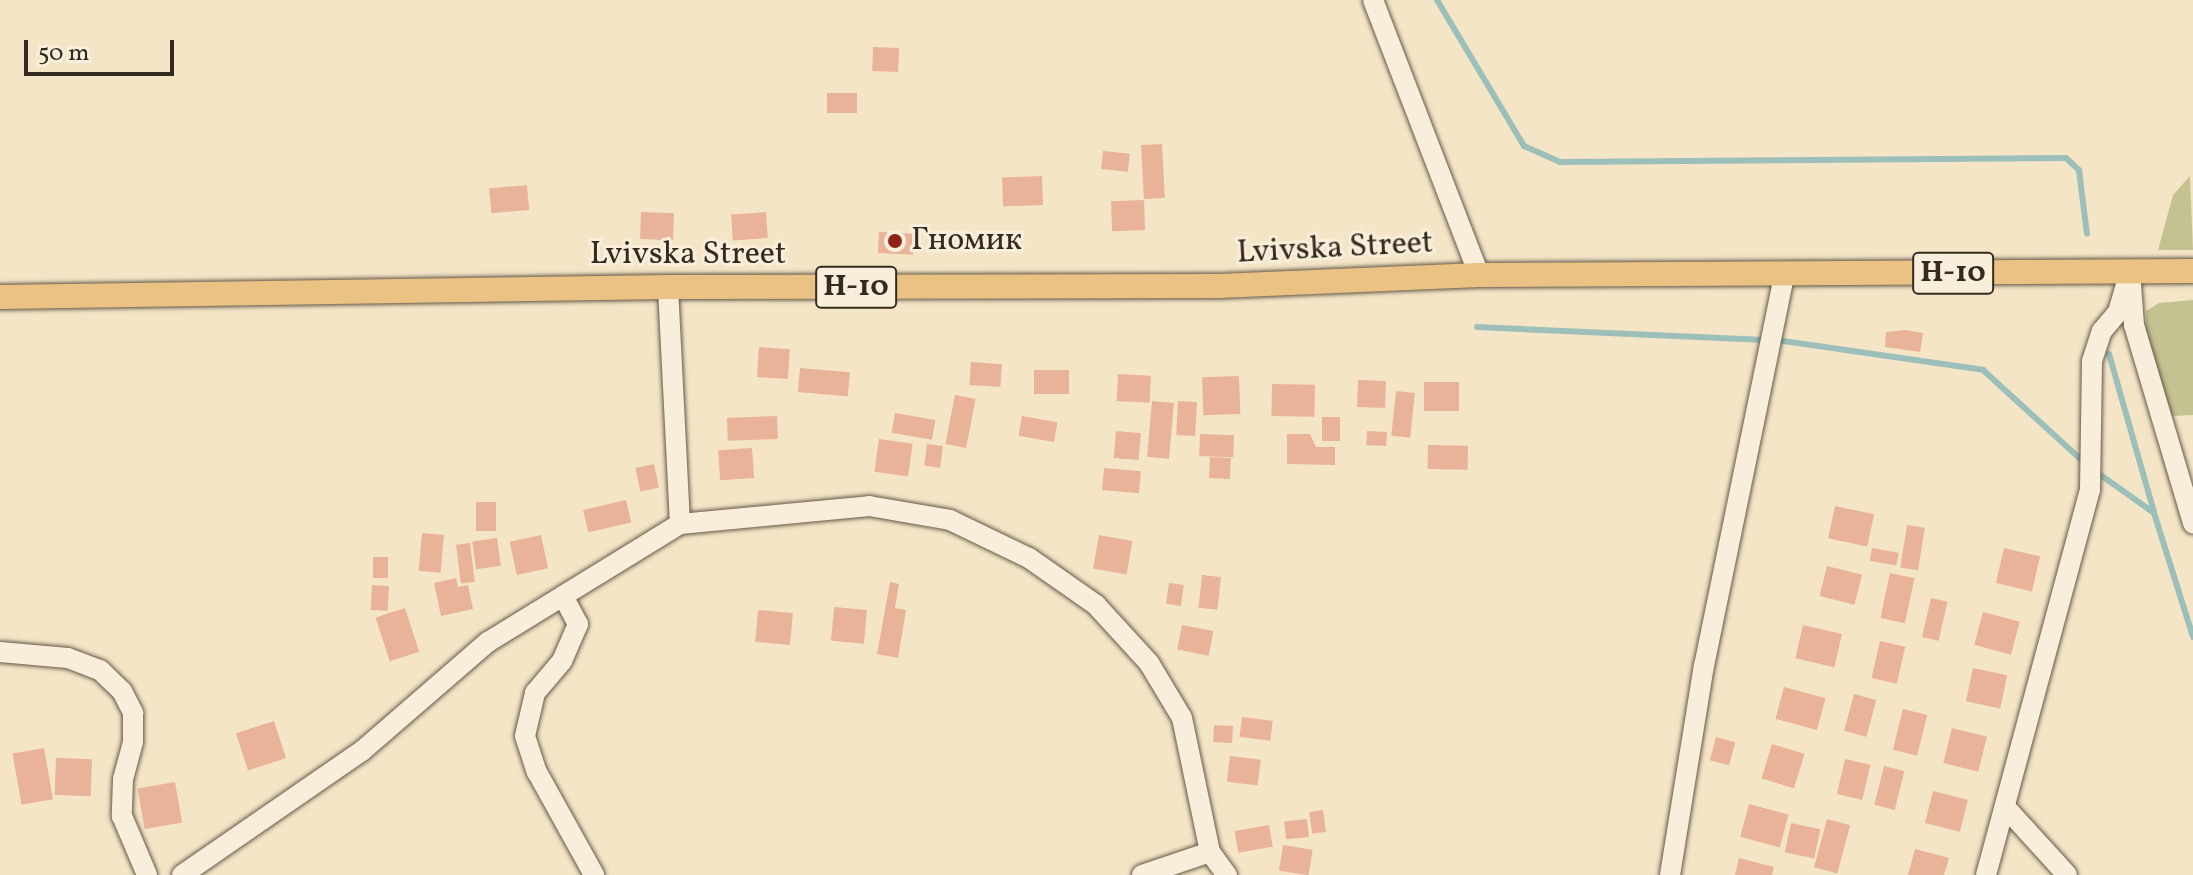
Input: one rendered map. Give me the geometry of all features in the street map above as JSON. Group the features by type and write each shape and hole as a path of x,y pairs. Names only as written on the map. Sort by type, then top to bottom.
{"main road":[{"name":"Н-10","path":"1784,275 2193,271"},
{"name":"Lvivska Street","path":"0,297 668,287 1219,286 1479,275 1784,275"}],"street":[{"path":"1373,0 1479,275"},
{"path":"1986,875 2007,809 2090,490 2092,361 2102,331 2118,312 2130,271"},
{"path":"2130,271 2134,325 2193,523"},
{"path":"1670,875 1704,666 1784,275"},
{"path":"668,287 680,524"},
{"path":"182,875 362,751 488,642 680,524 869,506 950,520 1029,558 1096,605 1155,674 1182,718 1210,852 1227,875"},
{"path":"563,596 578,624 562,661 535,693 525,736 537,772 594,875"},
{"path":"0,652 68,658 100,670 122,691 133,713 133,742 123,779 122,816 147,875"},
{"path":"2007,809 2067,875"},
{"path":"1142,875 1210,852"}],"shaded area":[{"path":"2190,176 2193,250 2158,250 2173,195"},
{"path":"2193,300 2193,415 2171,416 2146,336 2146,311 2159,303"}],"building":[{"path":"873,47 899,48 898,72 872,71"},
{"path":"827,93 857,93 857,113 827,113"},
{"path":"1162,144 1165,198 1144,199 1141,145"},
{"path":"1103,151 1130,154 1128,172 1101,169"},
{"path":"1042,176 1043,205 1003,206 1002,177"},
{"path":"527,185 529,210 491,213 489,188"},
{"path":"1144,200 1145,230 1112,231 1111,201"},
{"path":"641,212 674,213 673,240 640,239"},
{"path":"766,212 768,238 733,240 731,214"},
{"path":"879,232 914,234 913,255 878,253"},
{"path":"1905,330 1923,333 1920,352 1885,347 1886,332"},
{"path":"759,347 790,349 788,379 757,377"},
{"path":"971,362 1002,364 1000,387 969,385"},
{"path":"800,368 850,372 848,396 798,392"},
{"path":"1034,370 1069,370 1069,394 1034,394"},
{"path":"1118,374 1151,376 1150,403 1117,401"},
{"path":"1239,376 1240,414 1203,415 1202,377"},
{"path":"1358,380 1386,381 1385,408 1357,407"},
{"path":"1424,382 1459,382 1459,411 1424,411"},
{"path":"1272,384 1315,385 1314,417 1271,416"},
{"path":"1396,391 1415,393 1410,438 1391,436"},
{"path":"955,395 976,399 966,448 945,444"},
{"path":"1152,401 1174,403 1169,459 1147,457"},
{"path":"1178,401 1197,402 1195,436 1176,435"},
{"path":"895,413 935,420 932,440 892,433"},
{"path":"777,416 778,439 728,441 727,418"},
{"path":"1022,416 1057,422 1054,442 1019,436"},
{"path":"1322,417 1340,417 1340,441 1322,441"},
{"path":"1116,431 1141,433 1139,460 1114,458"},
{"path":"1367,431 1387,432 1386,446 1366,445"},
{"path":"1200,434 1234,435 1233,457 1199,456"},
{"path":"1287,434 1310,434 1316,447 1335,447 1335,465 1287,464"},
{"path":"879,439 913,444 908,476 874,472"},
{"path":"927,444 943,446 940,468 924,466"},
{"path":"1428,445 1468,446 1468,470 1428,469"},
{"path":"752,448 754,478 720,480 718,450"},
{"path":"1210,457 1231,458 1230,479 1209,478"},
{"path":"654,464 659,487 640,491 635,468"},
{"path":"1104,468 1141,471 1139,493 1102,490"},
{"path":"626,500 631,522 588,532 583,510"},
{"path":"476,502 496,502 496,531 476,531"},
{"path":"1835,506 1874,514 1867,547 1828,538"},
{"path":"1907,525 1925,528 1918,570 1900,567"},
{"path":"422,533 444,535 441,573 419,571"},
{"path":"541,535 548,568 517,575 510,542"},
{"path":"1099,535 1132,541 1127,574 1093,568"},
{"path":"497,538 501,566 476,569 472,541"},
{"path":"470,543 475,582 461,583 456,545"},
{"path":"1872,548 1899,553 1896,565 1870,561"},
{"path":"2004,548 2040,556 2032,591 1996,583"},
{"path":"373,557 388,557 388,578 373,578"},
{"path":"1827,566 1862,575 1854,605 1820,596"},
{"path":"1890,573 1914,578 1905,623 1880,618"},
{"path":"1202,575 1221,577 1217,610 1199,608"},
{"path":"456,578 458,587 468,585 473,609 441,616 434,583"},
{"path":"890,582 899,584 895,608 906,610 898,658 877,654"},
{"path":"1169,583 1184,585 1181,606 1166,604"},
{"path":"372,585 389,586 388,611 371,610"},
{"path":"1931,598 1948,602 1939,641 1922,637"},
{"path":"834,607 867,610 864,644 831,641"},
{"path":"405,608 419,652 390,661 376,618"},
{"path":"758,610 793,613 790,645 755,642"},
{"path":"1983,612 2020,622 2011,655 1974,645"},
{"path":"1182,625 1213,631 1209,656 1177,650"},
{"path":"1803,625 1842,634 1834,667 1795,658"},
{"path":"1880,641 1905,647 1897,684 1871,678"},
{"path":"1973,668 2007,675 2000,709 1966,701"},
{"path":"1784,687 1826,698 1817,730 1775,719"},
{"path":"1854,694 1876,700 1866,737 1844,731"},
{"path":"1903,709 1927,715 1917,756 1893,750"},
{"path":"1242,717 1273,721 1270,741 1240,737"},
{"path":"274,721 286,758 248,770 236,733"},
{"path":"1214,725 1233,726 1232,743 1213,742"},
{"path":"1952,728 1987,737 1978,772 1943,763"},
{"path":"1716,737 1735,742 1729,765 1710,760"},
{"path":"1772,744 1805,754 1794,788 1761,778"},
{"path":"44,748 53,799 22,805 12,754"},
{"path":"1230,756 1261,760 1258,786 1227,782"},
{"path":"56,758 92,759 91,796 55,795"},
{"path":"1845,759 1870,765 1862,800 1837,794"},
{"path":"1884,766 1904,771 1895,810 1874,805"},
{"path":"175,782 182,822 145,829 138,789"},
{"path":"1933,791 1968,800 1960,832 1925,823"},
{"path":"1749,804 1789,815 1780,847 1740,837"},
{"path":"1323,810 1326,832 1312,834 1309,812"},
{"path":"1307,819 1309,837 1286,839 1284,821"},
{"path":"1827,819 1850,825 1837,874 1814,867"},
{"path":"1791,823 1820,829 1814,859 1785,852"},
{"path":"1269,825 1273,847 1238,853 1235,831"},
{"path":"1283,845 1313,850 1309,875 1279,871"},
{"path":"1915,849 1949,858 1944,875 1908,875"},
{"path":"1739,858 1774,867 1772,875 1735,875"}],"waterway":[{"path":"1437,0 1524,146 1560,162 2066,158 2079,170 2087,234"},
{"path":"1477,327 1765,340"},
{"path":"1776,340 1983,370 2086,464"},
{"path":"2109,354 2154,512"},
{"path":"2095,471 2154,513 2193,637"}],"place":[{"name":"Гномик","path":"895,241"}]}
